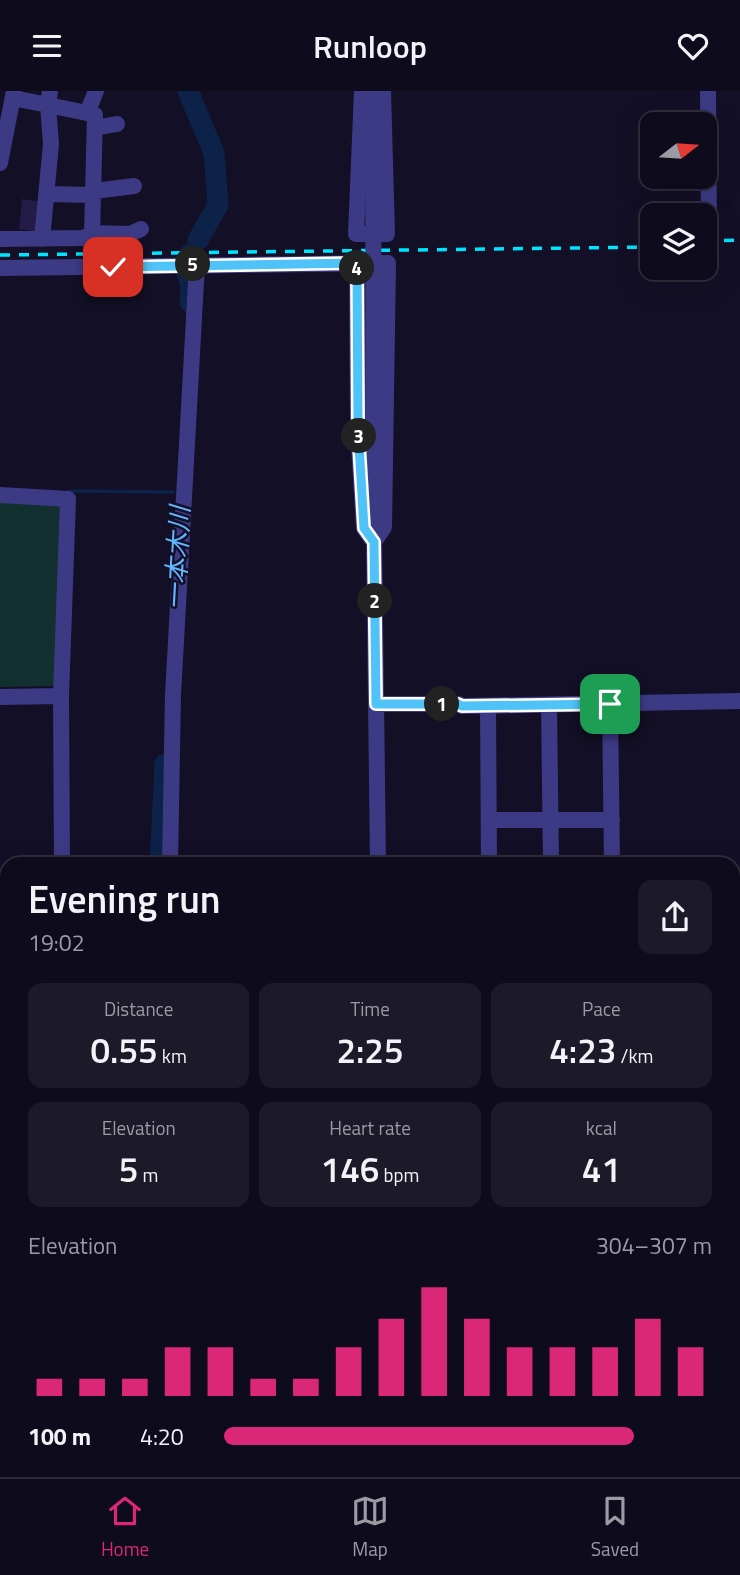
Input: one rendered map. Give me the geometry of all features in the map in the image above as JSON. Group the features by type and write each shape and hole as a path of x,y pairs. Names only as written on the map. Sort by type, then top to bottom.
{"street":[{"path":"92,233 94,193 91,120 96,91"},
{"path":"362,91 356,234 387,234 383,91"},
{"path":"373,91 378,857"},
{"path":"708,91 709,203"},
{"path":"0,163 14,95 49,98 91,120 117,124"},
{"path":"42,239 51,144 49,98"},
{"path":"47,194 94,193 134,186"},
{"path":"0,239 82,238 92,233 130,234 141,229"},
{"path":"357,263 359,440 364,528 374,542"},
{"path":"0,268 388,263 384,527 374,542"},
{"path":"170,857 173,695 197,264"},
{"path":"0,495 68,499 61,696 62,857"},
{"path":"0,697 61,696"},
{"path":"376,704 488,706 740,701"},
{"path":"610,704 612,857"},
{"path":"549,705 551,857"},
{"path":"488,706 489,857"},
{"path":"489,820 612,820"}],"green space":[{"path":"0,498 63,501 54,686 0,687"}],"building":[{"path":"22,199 41,202 38,232 19,229"}],"waterway":[{"name":"一本木川","path":"188,91 214,153 218,205 198,240"},
{"name":"一本木川","path":"190,254 185,266 191,285 190,302"},
{"path":"69,491 173,492"},
{"name":"一本木川","path":"160,857 165,764"}],"railway":[{"path":"717,241 740,240"},
{"path":"0,255 640,247"}],"route":[{"path":"113,267 357,263 358,428 364,528 374,542 376,704 610,704"}]}
